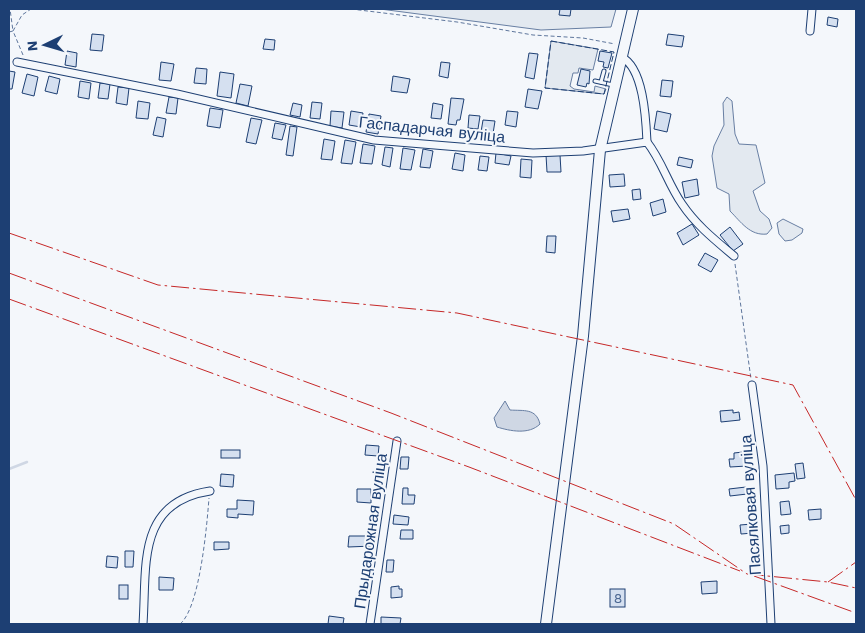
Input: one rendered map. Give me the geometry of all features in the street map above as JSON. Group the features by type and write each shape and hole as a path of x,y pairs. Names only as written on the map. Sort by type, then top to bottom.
{"street":[{"path":"546,624 583,336 600,150 633,9"},
{"path":"810,31 812,9"},
{"path":"622,52 636,73 646,115 647,142 655,152 681,203 699,226 734,256"},
{"name":"Гаспадарчая вуліца","path":"17,62 177,94 374,140 513,152 600,150 647,142"},
{"name":"Пасялковая вуліца","path":"752,384 764,466 771,624"},
{"name":"Прыдарожная вуліца","path":"370,624 398,441"},
{"path":"143,624 147,555 153,528 166,509 191,494 210,491"}],"lane":[{"path":"601,82 604,70"},
{"path":"595,81 614,85"}],"path":[{"path":"10,9 12,30 26,63"},
{"path":"9,32 22,15 31,9"},
{"path":"351,9 457,22 533,36 583,38 622,52"},
{"path":"734,256 752,384"},
{"path":"180,624 188,612 199,578 210,491"}],"shaded area":[{"path":"380,9 616,9 611,27 541,30"},
{"path":"551,41 598,49 593,70 579,68 578,73 573,73 570,86 574,89 594,92 595,86 606,89 604,94 545,88"},
{"path":"727,97 732,101 735,134 739,144 756,145 765,183 753,191 760,211 769,219 772,228 767,234 751,231 742,224 730,211 729,194 717,188 712,156 714,146 724,125 723,103"},
{"path":"783,219 803,229 802,233 792,240 785,241 779,234 777,223"},
{"path":"505,401 510,410 529,411 536,415 540,424 525,431 513,431 497,427 494,418"}],"building":[{"path":"560,9 571,9 570,16 559,15"},
{"path":"828,17 838,19 837,27 827,25"},
{"path":"92,34 104,35 102,51 90,50"},
{"path":"668,34 684,36 682,47 666,45"},
{"path":"265,39 275,40 274,50 263,49"},
{"path":"67,51 77,53 76,67 65,65"},
{"path":"600,51 612,53 608,68 603,67 604,62 598,61"},
{"path":"529,53 538,54 534,79 525,77"},
{"path":"161,62 174,64 171,81 159,80"},
{"path":"441,62 450,63 448,78 439,76"},
{"path":"196,68 207,69 206,84 194,83"},
{"path":"581,69 590,71 589,84 587,83 586,87 577,85"},
{"path":"9,71 15,72 12,89 9,89"},
{"path":"220,72 234,74 231,98 217,96"},
{"path":"27,74 38,77 34,96 22,93"},
{"path":"49,76 60,79 57,94 45,91"},
{"path":"393,76 410,79 407,93 391,91"},
{"path":"662,80 673,81 671,97 660,96"},
{"path":"80,81 91,83 89,99 78,97"},
{"path":"100,83 110,84 108,99 98,98"},
{"path":"240,84 252,86 248,106 236,103"},
{"path":"118,87 129,88 127,105 116,103"},
{"path":"528,89 542,91 538,109 525,107"},
{"path":"169,97 178,98 176,114 166,113"},
{"path":"451,98 464,99 460,120 457,120 456,125 448,124"},
{"path":"138,101 150,103 148,119 136,118"},
{"path":"312,102 322,103 320,119 310,118"},
{"path":"293,103 302,105 300,117 290,115"},
{"path":"433,103 443,105 441,119 431,118"},
{"path":"210,108 223,110 220,128 207,126"},
{"path":"331,111 344,112 342,128 330,126"},
{"path":"351,111 363,113 361,127 349,125"},
{"path":"507,111 518,112 516,127 505,125"},
{"path":"657,111 671,114 667,132 654,129"},
{"path":"369,114 381,116 378,134 366,132"},
{"path":"469,115 480,116 478,129 468,128"},
{"path":"157,117 166,119 163,137 153,135"},
{"path":"251,118 262,120 256,144 246,142"},
{"path":"483,120 495,121 492,140 480,138"},
{"path":"275,123 286,125 282,140 272,138"},
{"path":"290,126 297,127 293,156 286,155"},
{"path":"324,139 335,141 332,160 321,159"},
{"path":"345,140 356,142 352,164 341,163"},
{"path":"363,144 375,146 372,164 360,163"},
{"path":"385,147 393,148 390,167 382,165"},
{"path":"403,148 415,150 411,170 400,169"},
{"path":"423,149 433,151 430,168 420,167"},
{"path":"455,153 465,155 463,171 452,169"},
{"path":"496,153 511,156 509,165 495,163"},
{"path":"546,155 560,155 561,172 547,172"},
{"path":"480,156 489,157 487,171 478,170"},
{"path":"679,157 693,160 691,168 677,165"},
{"path":"521,159 532,160 531,178 520,177"},
{"path":"624,174 625,186 610,187 609,175"},
{"path":"697,179 699,195 685,198 682,182"},
{"path":"640,189 641,199 633,200 632,190"},
{"path":"663,199 666,212 653,216 650,203"},
{"path":"628,209 630,219 613,222 611,211"},
{"path":"692,224 699,235 683,245 677,233"},
{"path":"730,227 743,244 733,251 720,235"},
{"path":"547,236 556,236 555,253 546,252"},
{"path":"705,253 718,260 711,272 698,265"},
{"path":"733,410 733,413 739,412 740,420 721,422 720,411"},
{"path":"366,445 379,446 378,456 365,455"},
{"path":"221,450 240,450 240,458 221,458"},
{"path":"743,452 743,458 747,458 747,466 730,467 729,459 734,459 734,453"},
{"path":"401,457 409,457 408,469 400,469"},
{"path":"803,463 805,478 797,479 795,464"},
{"path":"794,473 795,481 789,482 789,488 776,489 775,475"},
{"path":"221,474 234,475 233,487 220,486"},
{"path":"746,487 747,494 730,496 729,489"},
{"path":"403,488 408,488 408,495 415,495 414,504 402,504"},
{"path":"357,489 371,489 371,503 357,502"},
{"path":"237,500 254,501 253,515 238,514 238,518 227,517 227,509 237,509"},
{"path":"789,501 791,514 781,515 780,502"},
{"path":"821,509 821,519 809,520 808,510"},
{"path":"394,515 409,517 408,525 393,524"},
{"path":"752,524 753,533 741,534 740,525"},
{"path":"789,525 789,533 781,534 780,526"},
{"path":"401,530 413,530 413,539 400,539"},
{"path":"349,536 374,536 373,546 348,547"},
{"path":"214,542 229,542 229,549 214,550"},
{"path":"125,551 134,551 133,567 125,567"},
{"path":"107,556 118,557 117,568 106,567"},
{"path":"387,560 394,560 393,572 386,572"},
{"path":"159,577 174,578 173,590 159,590"},
{"path":"717,581 717,593 702,594 701,582"},
{"path":"119,585 128,585 128,599 119,599"},
{"path":"399,586 399,589 402,589 402,597 391,598 391,587"},
{"path":"610,589 625,589 625,607 610,607"},
{"path":"329,616 344,618 343,624 328,624"},
{"path":"381,617 401,618 400,624 381,624"}],"waterway":[{"path":"9,469 27,462"}],"fence":[{"path":"551,41 614,52 604,94 545,88 551,41"}],"power":[{"path":"9,233 158,285 457,313 793,385 856,500"},
{"path":"9,273 391,413 674,524 747,574 828,582 856,588"},
{"path":"9,299 469,467 740,571"},
{"path":"828,582 856,562"},
{"path":"754,576 856,613"}]}
